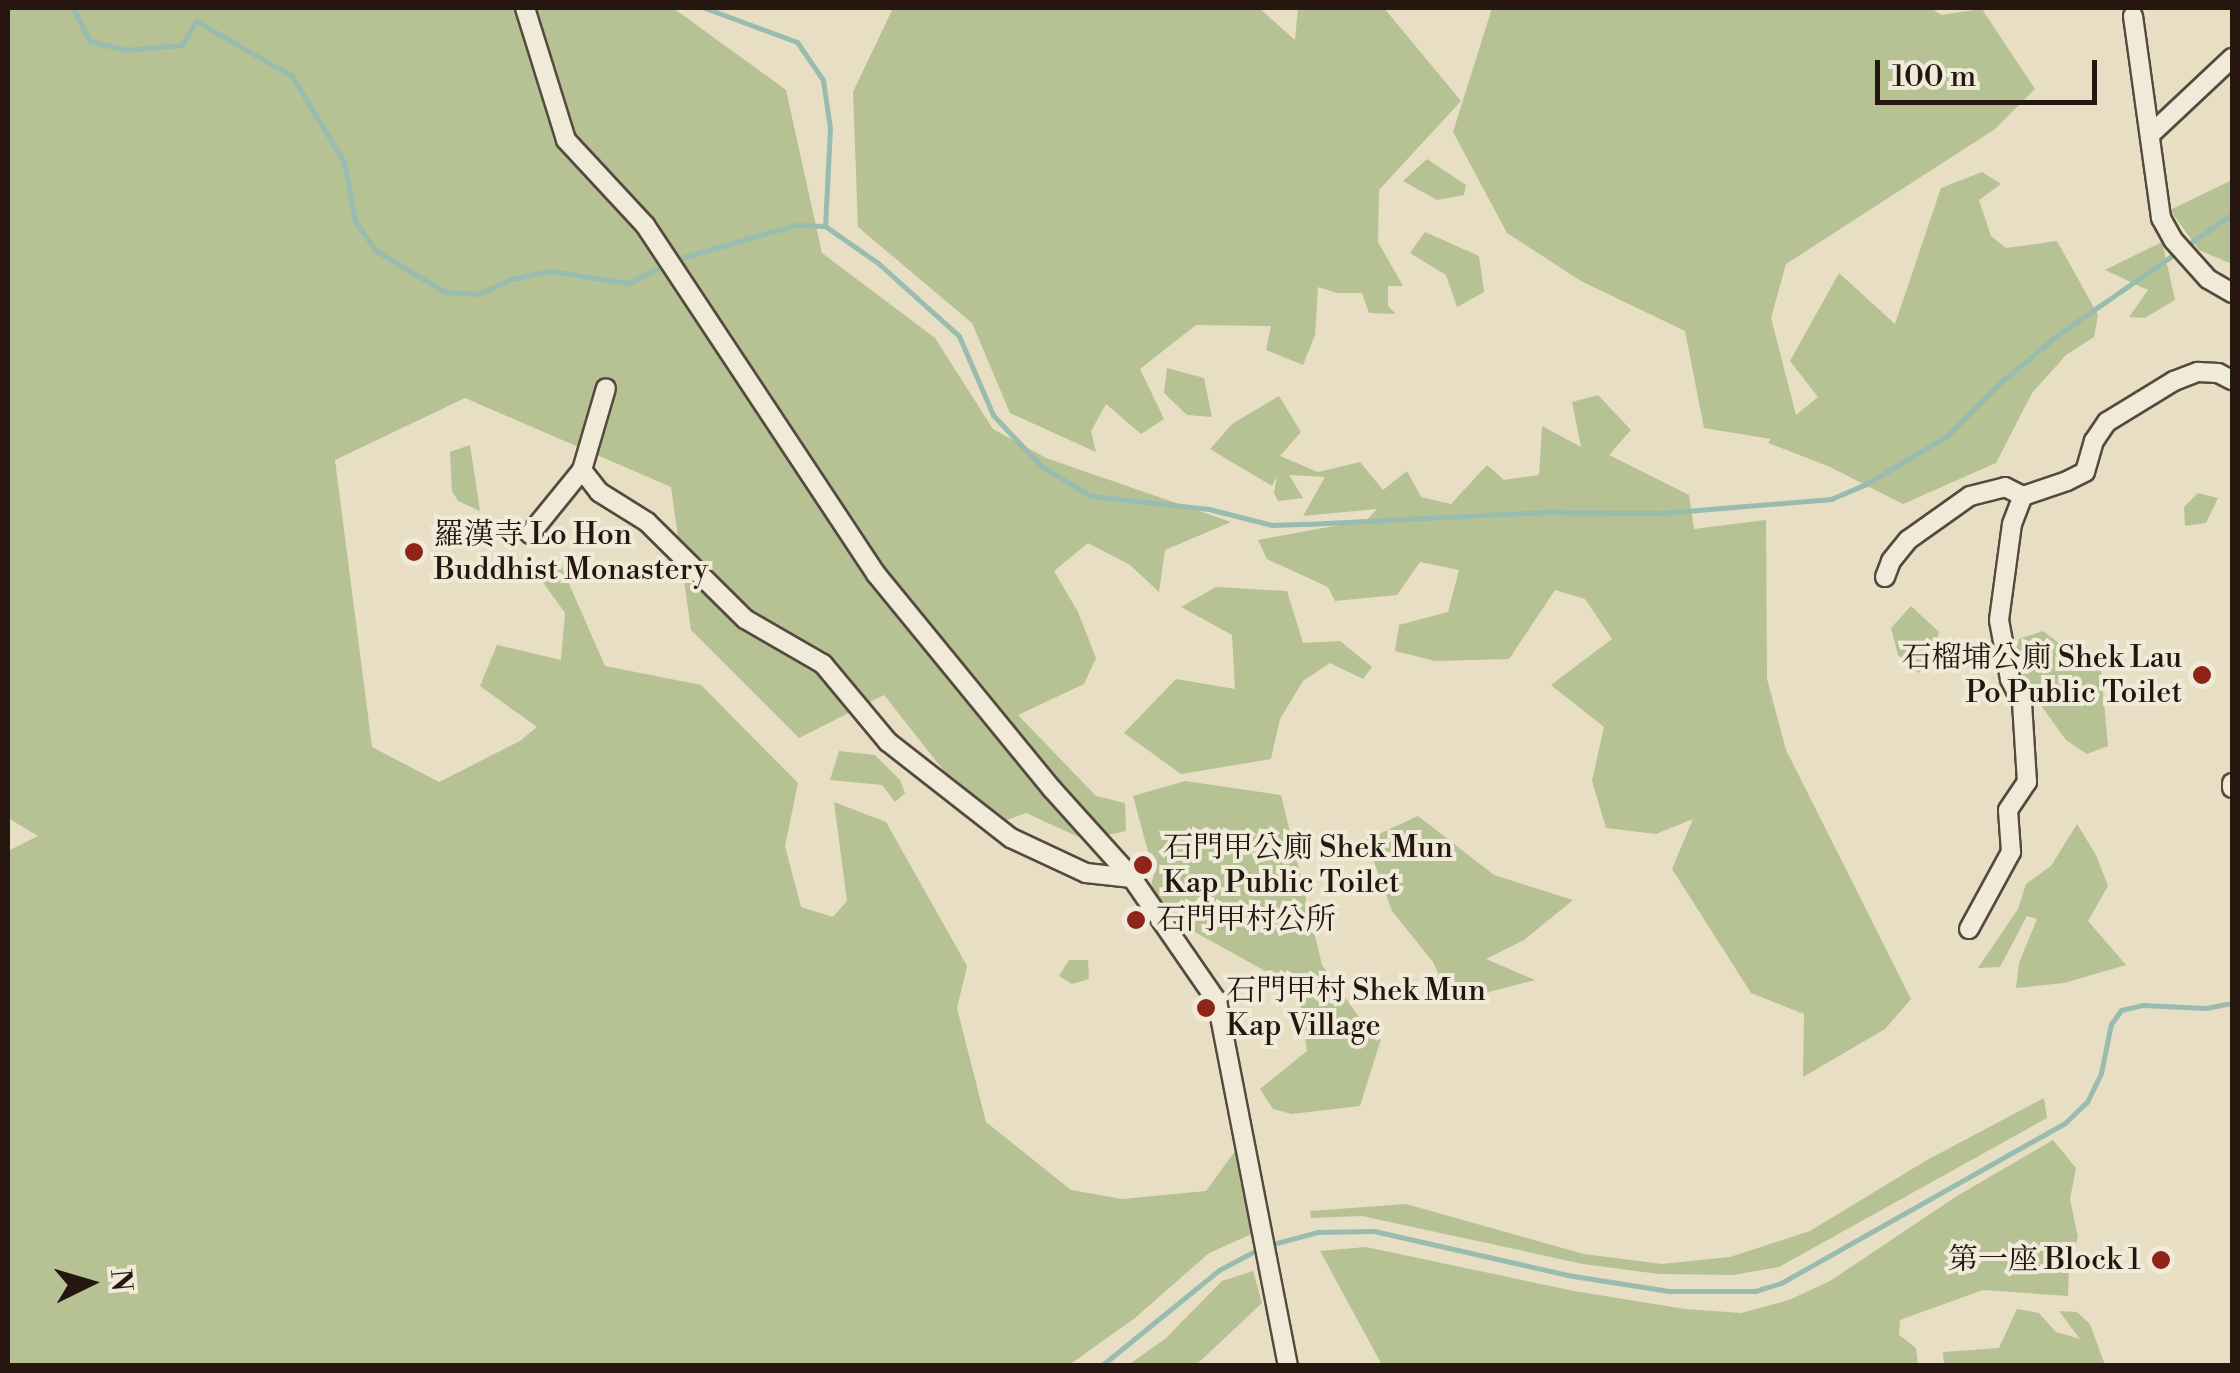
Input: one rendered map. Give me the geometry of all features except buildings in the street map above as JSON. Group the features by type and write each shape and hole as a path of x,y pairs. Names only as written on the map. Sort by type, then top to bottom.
{"street":[{"path":"525,8 566,140 645,226 876,574 1052,789 1132,878 1217,1001 1288,1366"},
{"path":"2132,16 2151,134 2153,178 2166,229 2208,278 2232,293"},
{"path":"2151,134 2232,58"},
{"path":"1885,577 1890,561 1908,540 1970,496 2006,488 2023,496 2085,472 2094,442 2108,422 2174,381 2198,372 2218,372 2232,380"},
{"path":"530,534 582,470 606,388"},
{"path":"582,470 600,492 647,522 745,620 823,664 888,742 1011,838 1086,874 1132,878"},
{"path":"1968,929 2011,852 2008,810 2026,782 2022,702 2010,679 1999,620 2012,524 2023,496"}],"green space":[{"path":"8,8 673,8 786,90 822,253 935,338 993,429 1046,458 1231,522 1165,550 1159,592 1130,565 1088,543 1054,571 1078,612 1096,658 1084,684 1018,715 1096,796 1125,803 1126,831 1085,840 1026,813 1004,821 959,790 884,695 799,738 691,630 671,487 465,398 335,460 372,747 439,782 520,741 537,727 480,686 497,645 561,660 565,613 532,567 559,561 605,666 701,685 798,783 785,846 801,907 833,917 847,901 834,802 886,822 967,966 957,1008 986,1122 1071,1190 1122,1199 1206,1191 1238,1147 1254,1233 1209,1253 1135,1318 1069,1365 8,1365 8,851 38,836 8,818"},
{"path":"893,8 1259,8 1295,40 1298,8 1384,8 1461,101 1379,190 1378,242 1403,286 1388,286 1388,306 1396,314 1369,313 1362,293 1337,293 1318,287 1315,335 1303,365 1266,350 1271,326 1196,325 1140,369 1164,419 1141,434 1106,404 1091,431 1096,452 1010,413 972,323 858,227 853,92"},
{"path":"1492,8 1931,8 1941,15 1982,9 2035,89 1995,129 1786,264 1771,318 1796,415 1818,397 1790,361 1839,273 1895,324 1941,188 1982,172 2001,184 1979,200 1991,236 2006,248 2057,241 2098,315 2094,337 2066,355 2032,393 1996,463 1903,504 1828,466 1768,443 1771,439 1704,428 1685,331 1581,281 1507,233 1453,132"},
{"path":"1427,159 1466,185 1464,195 1437,200 1403,181"},
{"path":"2232,180 2232,264 2199,250 2170,210"},
{"path":"1425,232 1479,256 1484,292 1457,307 1446,275 1410,253"},
{"path":"2162,242 2175,300 2145,318 2129,317 2148,290 2105,270"},
{"path":"1167,368 1204,378 1212,417 1187,415 1164,393"},
{"path":"1598,395 1631,430 1609,455 1689,495 1694,529 1766,520 1767,679 1786,750 1911,999 1885,1029 1803,1077 1804,1014 1751,993 1672,869 1693,819 1656,834 1606,828 1592,781 1604,727 1551,685 1612,639 1585,599 1555,590 1509,659 1435,661 1395,651 1399,625 1448,612 1459,570 1420,562 1397,595 1335,601 1328,587 1267,559 1258,540 1367,520 1377,509 1303,516 1325,477 1289,475 1303,498 1278,501 1274,493 1277,476 1272,486 1210,449 1232,424 1279,396 1301,432 1280,456 1318,472 1360,462 1383,490 1407,471 1421,497 1451,504 1487,465 1504,480 1539,475 1542,426 1581,447 1572,402"},
{"path":"470,445 480,511 458,501 452,491 450,452"},
{"path":"2198,493 2218,498 2206,523 2185,526 2184,507"},
{"path":"1216,587 1287,591 1303,643 1340,641 1372,667 1363,679 1330,663 1303,681 1280,719 1271,759 1181,774 1124,733 1176,679 1235,689 1232,635 1181,607"},
{"path":"1911,606 1939,632 1931,663 1918,673 1898,655 1891,628"},
{"path":"2043,631 2068,650 2100,661 2108,746 2087,754 2066,740 2025,683 2013,659 2019,639"},
{"path":"839,751 875,755 900,780 905,793 895,802 882,785 830,780"},
{"path":"1185,781 1281,795 1322,965 1376,1041 1381,1039 1360,1106 1292,1114 1273,1109 1260,1089 1307,1051 1298,989 1146,905 1154,874 1133,796"},
{"path":"1418,816 1494,875 1573,900 1524,940 1486,959 1535,980 1451,1002 1433,962 1392,911 1366,840"},
{"path":"2077,824 2096,855 2108,886 2088,921 2126,965 2064,983 2016,988 2019,963 2037,919 2027,916 2000,967 1978,968 2018,909 2026,884 2051,866"},
{"path":"1069,960 1088,960 1089,979 1072,984 1059,976"},
{"path":"2044,1098 2047,1118 1779,1267 1733,1275 1659,1274 1583,1264 1362,1216 1311,1218 1310,1211 1406,1204 1584,1254 1662,1264 1730,1257 1810,1231 1927,1160"},
{"path":"2053,1140 2076,1168 2070,1199 2078,1237 2069,1265 2068,1296 1983,1290 1900,1320 1899,1335 1916,1348 1918,1365 1382,1365 1320,1251 1366,1247 1574,1291 1685,1309 1741,1313 1789,1300 1830,1281 1957,1196"},
{"path":"1253,1271 1262,1303 1196,1365 1128,1365 1165,1339 1222,1281"},
{"path":"2017,1309 2039,1313 2056,1332 2080,1339 2059,1311 2077,1312 2090,1324 2105,1365 1944,1365 1943,1352 1999,1348"}],"waterway":[{"path":"73,8 90,41 125,50 182,45 196,21 292,76 344,162 355,221 375,250 445,292 478,294 512,279 549,271 629,283 664,265"},
{"path":"705,8 797,42 823,80 830,128 825,226"},
{"path":"674,260 795,225 825,226 878,263 959,336 993,415 1040,465 1090,496 1209,509 1272,525 1307,524 1541,512 1661,513 1831,499 1866,484 1947,436 2003,380 2059,334 2232,214"},
{"path":"1269,1245 1318,1232 1374,1231 1567,1275 1669,1291 1755,1291 1781,1283 2065,1123 2087,1102 2101,1073 2111,1024 2121,1010 2143,1005 2206,1008 2232,1003"},
{"path":"1101,1366 1219,1270 1259,1249"}],"place":[{"name":"羅漢寺 Lo Hon Buddhist Monastery","path":"414,552"},
{"name":"石榴埔公廁 Shek Lau Po Public Toilet","path":"2202,675"},
{"name":"石門甲公廁 Shek Mun Kap Public Toilet","path":"1143,865"},
{"name":"石門甲村公所","path":"1136,920"},
{"name":"石門甲村 Shek Mun Kap Village","path":"1206,1008"},
{"name":"第一座 Block 1","path":"2161,1260"}]}
